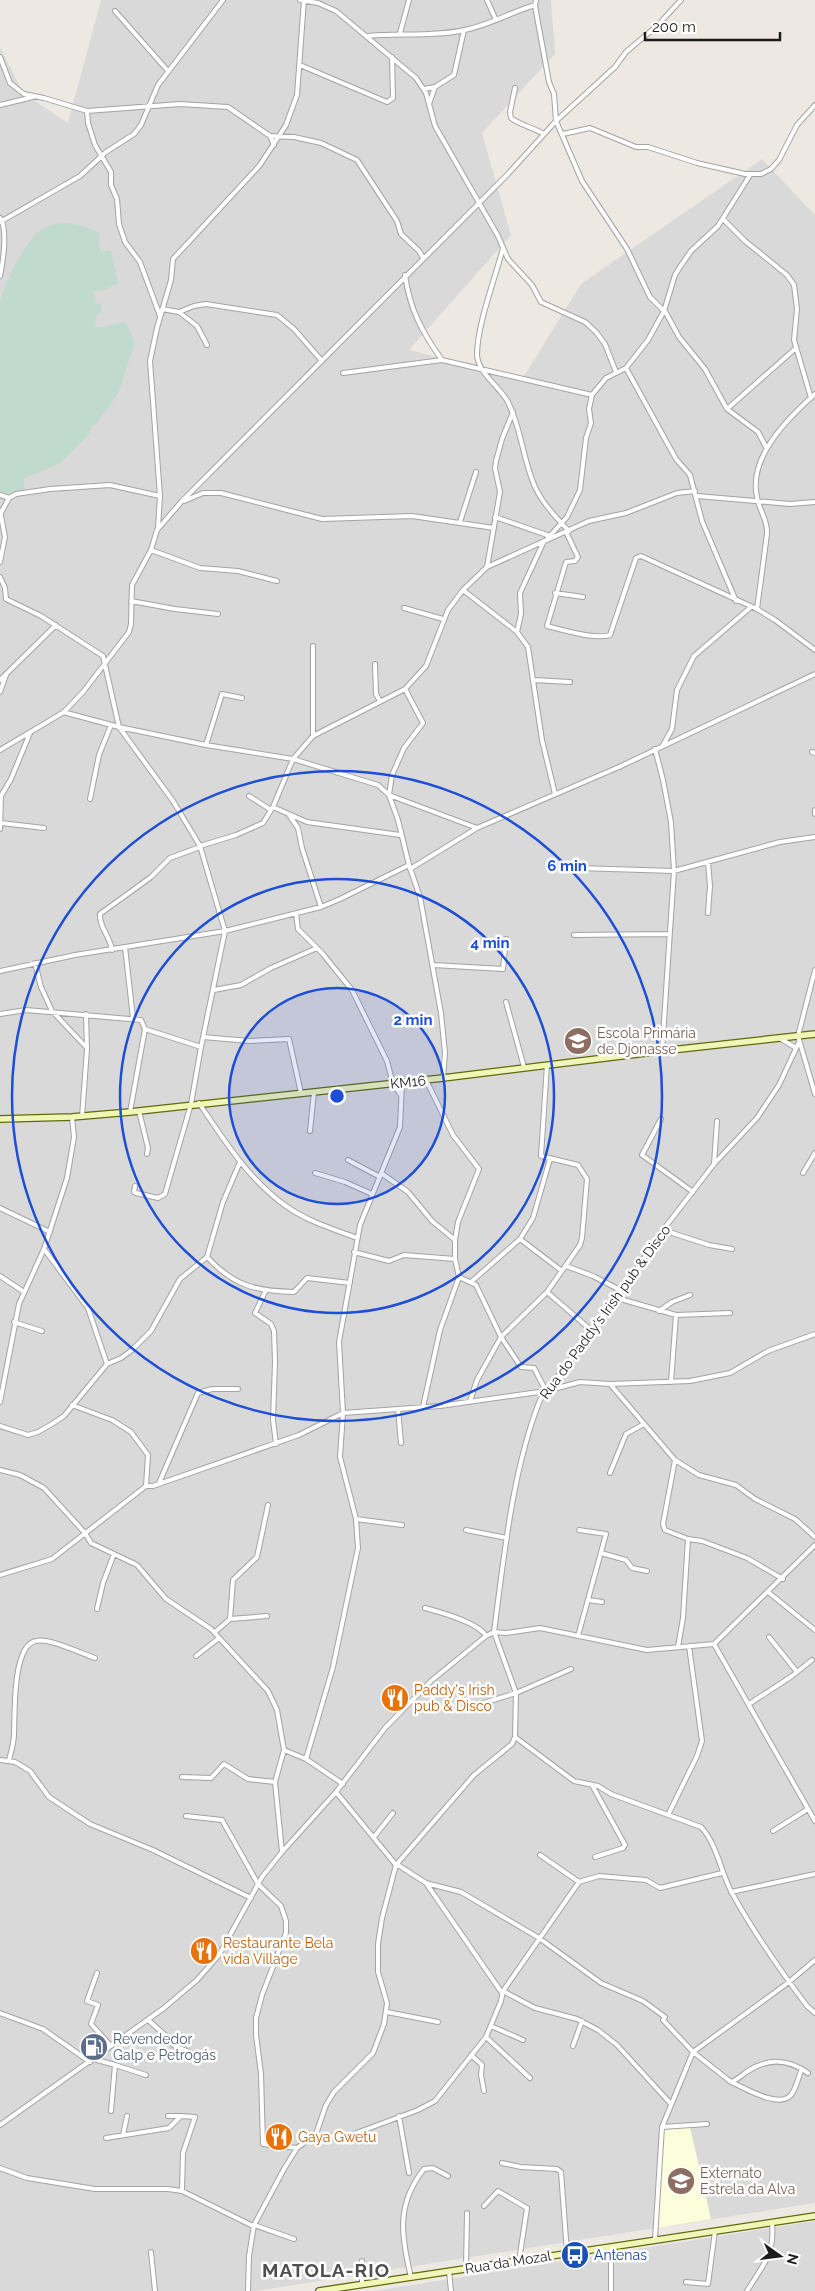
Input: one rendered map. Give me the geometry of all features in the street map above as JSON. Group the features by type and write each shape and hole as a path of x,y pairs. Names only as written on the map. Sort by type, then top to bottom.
{"street":[{"path":"0,276 5,245 1,220 80,176 101,156 134,134 141,125 158,85 223,0"},
{"path":"0,750 63,712 83,692 130,628 132,584 151,550 157,530 160,496 150,361 174,255 260,165 280,135 293,110 300,65 303,0 318,2 336,11 416,78 424,89 436,126 513,265 532,285 541,302 585,322 596,332 605,344 616,372"},
{"path":"400,33 409,0"},
{"path":"487,0 496,20"},
{"path":"157,530 182,502 479,202 556,121 615,67 626,52 658,25 681,0"},
{"path":"368,36 400,33 423,35 464,30 496,20 535,2 549,82 554,94 556,121 582,181 627,249 650,297 664,311 679,338 705,369 727,409 758,432 766,447"},
{"path":"116,11 168,71"},
{"path":"424,89 435,87 455,72 464,30"},
{"path":"0,57 10,83 24,94 87,111 180,104 228,107 270,136 274,145"},
{"path":"300,65 387,102 393,98 392,57"},
{"path":"429,104 435,87"},
{"path":"514,88 510,112 511,118 516,122 531,126 544,134"},
{"path":"0,105 35,96"},
{"path":"563,134 590,128 636,147 648,147 697,163 750,175 761,174 774,166 797,125 815,105"},
{"path":"87,111 92,138 111,172 110,185 117,199 119,224 125,242 140,262 160,316"},
{"path":"270,136 280,135 321,143 357,160 397,221 400,234 419,250 423,258"},
{"path":"516,632 521,614 520,593 545,541 562,524 575,503 582,483 586,438 591,423 588,409 592,395 600,384 616,372 626,368 648,340 664,311 675,275 680,266 691,251 718,226 750,175"},
{"path":"723,219 787,275 794,285 797,309 794,340 813,396 786,422 766,447 756,487 758,502 768,527 757,609"},
{"path":"718,226 728,225"},
{"path":"503,248 480,336 477,355 482,369 504,394 513,412 536,488 549,510 568,531 578,557 575,561 566,562 555,593 547,626 602,636 610,635 638,556 644,557 736,601 757,609 815,650"},
{"path":"405,275 408,299 412,310 442,360"},
{"path":"179,312 206,304 277,315 294,329 322,361"},
{"path":"162,309 179,312 197,326 207,345"},
{"path":"727,409 796,348"},
{"path":"343,373 442,360 592,395"},
{"path":"626,368 676,459 690,475 697,496 702,522 736,601"},
{"path":"487,567 500,492 495,468 496,462 502,439 513,412"},
{"path":"460,522 476,472"},
{"path":"0,562 4,537 0,512 9,498 16,494 50,489 110,486 160,496"},
{"path":"112,950 108,936 101,925 100,914 151,877 170,858 259,825 272,809 293,759 312,736 405,689 426,666 443,619 463,590 487,567 589,521 635,510 666,496 695,491"},
{"path":"182,502 203,493 221,493 322,519 412,516 494,528"},
{"path":"0,495 9,498"},
{"path":"697,496 790,504 815,502"},
{"path":"495,517 550,536"},
{"path":"151,550 200,568 238,571 277,581"},
{"path":"0,577 5,588 6,599 56,624 99,652 106,662 119,727 174,801 200,847 225,930 201,1047 192,1104 165,1194 158,1198 136,1194 134,1192 135,1186"},
{"path":"463,590 516,632 528,647 549,774 555,794"},
{"path":"555,593 583,597"},
{"path":"131,601 218,614"},
{"path":"663,745 672,729 678,690 691,661 751,607"},
{"path":"404,608 443,619"},
{"path":"0,680 56,624"},
{"path":"312,736 313,646"},
{"path":"376,664 376,694 380,701"},
{"path":"0,692 7,673"},
{"path":"0,971 35,963 225,930 296,914 340,900 409,867 477,828 655,749 815,674"},
{"path":"533,680 570,682"},
{"path":"405,689 423,722 404,748 392,775 389,795 398,820 409,867 420,897 433,965 445,1053 443,1078"},
{"path":"206,745 222,694 242,698"},
{"path":"63,712 110,725 206,745 293,759 378,785 389,795 477,828"},
{"path":"63,712 119,727"},
{"path":"90,799 99,755 110,725"},
{"path":"0,829 0,795 11,779 30,733"},
{"path":"655,749 663,780 670,822 674,871 668,934 662,1051"},
{"path":"249,796 272,809 314,823 400,835"},
{"path":"289,815 298,828 302,848 320,906"},
{"path":"1,823 44,828"},
{"path":"578,868 674,871 780,842 815,836"},
{"path":"708,862 710,886 708,913"},
{"path":"296,914 298,929 317,948 359,1001 387,1061 393,1084 401,1095"},
{"path":"574,935 668,934"},
{"path":"433,965 503,970 506,939"},
{"path":"126,947 133,1018"},
{"path":"214,990 241,984 290,959 317,948"},
{"path":"35,963 41,987 52,1011 87,1049"},
{"name":"Rua do Paddy's Irish pub & Disco","path":"494,1632 516,1486 535,1414 546,1390 617,1298 663,1230 692,1192 714,1164 757,1118 778,1085 796,1048 815,970"},
{"path":"506,1002 524,1067"},
{"path":"0,1014 20,1010 52,1011 141,1020 144,1029 130,1112"},
{"path":"82,1116 87,1049 86,1014"},
{"path":"144,1029 201,1047"},
{"name":"KM16","path":"0,1120 130,1112 199,1103 402,1083 662,1051 780,1039 799,1039 815,1034"},
{"path":"203,1037 248,1042 289,1039 301,1093"},
{"path":"780,1039 796,1048"},
{"path":"799,1039 813,1080 815,1094"},
{"path":"470,1401 477,1380 501,1337 547,1292 566,1266 582,1238 586,1179 578,1165 540,1156 547,1065"},
{"path":"423,1407 440,1330 459,1277 455,1258 458,1222 479,1169 454,1135 426,1080"},
{"path":"306,1759 334,1667 358,1548 356,1520 340,1457 343,1413 339,1342 354,1252 363,1212 400,1127 402,1083"},
{"path":"310,1131 314,1092"},
{"path":"199,1103 240,1162 287,1207 308,1219 357,1238"},
{"path":"139,1111 148,1148 147,1154"},
{"path":"0,1402 14,1322 24,1292 44,1249 66,1178 74,1138 72,1117"},
{"path":"661,1119 642,1154 692,1192"},
{"path":"714,1164 717,1121"},
{"path":"803,1173 815,1153"},
{"path":"471,1282 520,1239 533,1218 550,1159"},
{"path":"348,1160 380,1175 408,1192 432,1221 455,1240"},
{"path":"0,1426 33,1434 64,1416 107,1364 126,1354 152,1331 180,1280 207,1257 223,1202 240,1162"},
{"path":"316,1173 372,1194"},
{"path":"0,1208 50,1232"},
{"path":"663,1230 709,1246 732,1249"},
{"path":"520,1239 562,1271"},
{"path":"44,1249 88,1308 107,1364"},
{"path":"354,1252 389,1261 404,1255 455,1258"},
{"path":"207,1257 232,1280 266,1290 294,1292 307,1278 350,1284"},
{"path":"566,1266 593,1276 622,1291"},
{"path":"0,1276 24,1292"},
{"path":"459,1277 471,1282 478,1289 501,1337 521,1367 531,1367 537,1371 546,1390"},
{"path":"266,1290 256,1313 270,1324 274,1331 273,1420 276,1444"},
{"path":"547,1292 591,1330"},
{"path":"658,1311 672,1302 690,1295"},
{"path":"617,1298 676,1315 730,1313"},
{"path":"671,1382 676,1315"},
{"path":"14,1322 42,1331"},
{"path":"0,1576 52,1559 146,1486 299,1436 343,1413 423,1407 470,1401 546,1390 580,1382 610,1384 690,1381 730,1373 768,1351 815,1334"},
{"path":"610,1384 675,1460 699,1475 736,1485 755,1499 795,1519 815,1537"},
{"path":"159,1483 198,1393 203,1390 212,1389 238,1389"},
{"path":"72,1405 112,1420 131,1432 148,1455 146,1486"},
{"path":"398,1409 401,1442"},
{"path":"610,1473 626,1434 644,1424"},
{"path":"675,1460 663,1524 665,1530 688,1539 702,1541 747,1558 783,1579"},
{"path":"0,1470 20,1475 44,1488 96,1547 137,1565 166,1599 214,1632 268,1691 274,1702 284,1750 275,1782 282,1852"},
{"path":"230,1619 233,1583 257,1557 268,1505"},
{"path":"356,1520 402,1525"},
{"path":"466,1530 507,1538"},
{"path":"578,1636 605,1534 579,1530"},
{"path":"678,1647 683,1618 688,1539"},
{"path":"0,2125 148,2020 209,1968 258,1884 282,1852 343,1784 385,1728 412,1699 486,1636 494,1632 506,1633 540,1628 647,1650 714,1644 783,1579 815,1545"},
{"path":"600,1553 626,1560 632,1568 647,1571"},
{"path":"97,1609 103,1583 114,1554"},
{"path":"768,1592 815,1630"},
{"path":"588,1600 602,1602"},
{"path":"425,1608 445,1613 480,1629 486,1636"},
{"path":"214,1632 230,1619 267,1616"},
{"path":"248,2291 249,2256 254,2225 297,2148 316,2134 326,2105 334,2092 372,2053 387,2012 384,1991 378,1972 378,1944 382,1918 397,1865 435,1822 440,1812 474,1775 512,1744 515,1737 516,1693 494,1632"},
{"path":"196,1656 219,1638"},
{"path":"769,1638 797,1672"},
{"path":"9,1760 14,1735 17,1682 22,1653 28,1644 36,1641 46,1641 95,1658"},
{"path":"714,1644 815,1821"},
{"path":"668,1815 697,1756 702,1741 689,1646"},
{"path":"749,1704 812,1660"},
{"path":"467,1708 516,1693 571,1669"},
{"path":"515,1737 574,1781 598,1786 611,1794 701,1827 709,1839 731,1892 762,1943 789,1982 815,2013"},
{"path":"284,1750 306,1759 343,1784"},
{"path":"0,1760 9,1760 30,1771 49,1797 90,1824 153,1850 251,1898"},
{"path":"182,1777 211,1778 224,1764 248,1779 275,1782"},
{"path":"592,1785 625,1844 622,1848 595,1857"},
{"path":"336,1792 397,1865 426,1883 456,1889 539,1938 601,1983 643,2001 665,2017 663,2020 693,2052 731,2082 767,2098 787,2099 792,2093 802,2069"},
{"path":"773,1831 808,1809"},
{"path":"374,1837 393,1814"},
{"path":"186,1816 222,1820 258,1884 281,1906 285,1914 286,1933 262,1995 256,2018 256,2035 261,2074 263,2144 297,2148"},
{"path":"540,1855 580,1882"},
{"path":"316,2134 343,2138 418,2110 434,2101 486,2037 502,2001 502,1992 580,1882 599,1876 646,1880 660,1888 722,1873"},
{"path":"731,1892 815,1874"},
{"path":"426,1883 502,1992 535,2008 582,2021 598,2030 617,2045 671,2104"},
{"path":"656,2239 662,2127 693,2052 789,1982 815,1960"},
{"path":"97,1973 87,2001 98,2005 91,2024 111,2046"},
{"path":"387,2012 438,2022"},
{"path":"0,2013 43,2029 92,2061 146,2075"},
{"path":"148,2020 173,2042 173,2045 196,2054"},
{"path":"573,2046 582,2021"},
{"path":"491,2026 523,2040"},
{"path":"486,2037 530,2078"},
{"path":"471,2055 482,2065 481,2075 484,2091"},
{"path":"731,2082 758,2066 773,2062 788,2062 808,2073"},
{"path":"111,2110 115,2066"},
{"path":"123,2135 128,2116"},
{"path":"168,2116 181,2116 195,2118 196,2120 183,2153 182,2191"},
{"path":"106,2138 169,2128 181,2116"},
{"path":"399,2116 404,2135 408,2173"},
{"path":"662,2127 707,2124"},
{"path":"502,2163 520,2167 557,2169 561,2172 566,2253"},
{"path":"0,2168 27,2178 95,2189 168,2189 182,2191 254,2225 294,2240"},
{"path":"411,2277 402,2232 407,2197 424,2169 433,2168 448,2176"},
{"path":"484,2206 498,2191 527,2208 519,2260"},
{"path":"466,2269 467,2213"},
{"name":"Rua da Mozal","path":"319,2291 815,2216"},
{"path":"747,2291 771,2251 773,2238 772,2222"},
{"path":"686,2282 708,2284 715,2230"},
{"path":"611,2247 611,2291"},
{"path":"151,2252 155,2291"},
{"path":"362,2261 362,2284"},
{"path":"449,2271 451,2291"}],"shaded area":[{"path":"101,0 551,0 555,54 482,133 511,235 409,350 523,378 581,284 762,159 815,215 815,2203 256,2291 0,2291 0,47 23,93 68,123"},
{"path":"54,224 81,225 99,233 100,252 111,250 118,283 104,290 94,291 95,303 101,304 101,313 98,313 94,325 98,328 126,322 134,342 133,348 118,394 96,424 91,427 89,434 59,464 23,479 25,490 13,495 0,494 0,304 2,295 11,272 24,249 39,231"},
{"name":"Externato Estrela da Alva","path":"690,2127 711,2219 657,2228 662,2132 664,2130"},
{"path":"815,2221 815,2291 374,2291"}],"place":[{"name":"Escola Primária de Djonasse","path":"578,1041"},
{"name":"Paddy's Irish pub & Disco","path":"395,1698"},
{"name":"Restaurante Bela vida Village","path":"204,1951"},
{"name":"Revendedor Galp e Petrogás","path":"94,2047"},
{"name":"Gaya Gwetu","path":"279,2137"},
{"name":"Externato Estrela da Alva","path":"681,2181"},
{"name":"Antenas","path":"575,2255"}],"district":[{"name":"MATOLA-RIO","path":"326,2270"}]}
